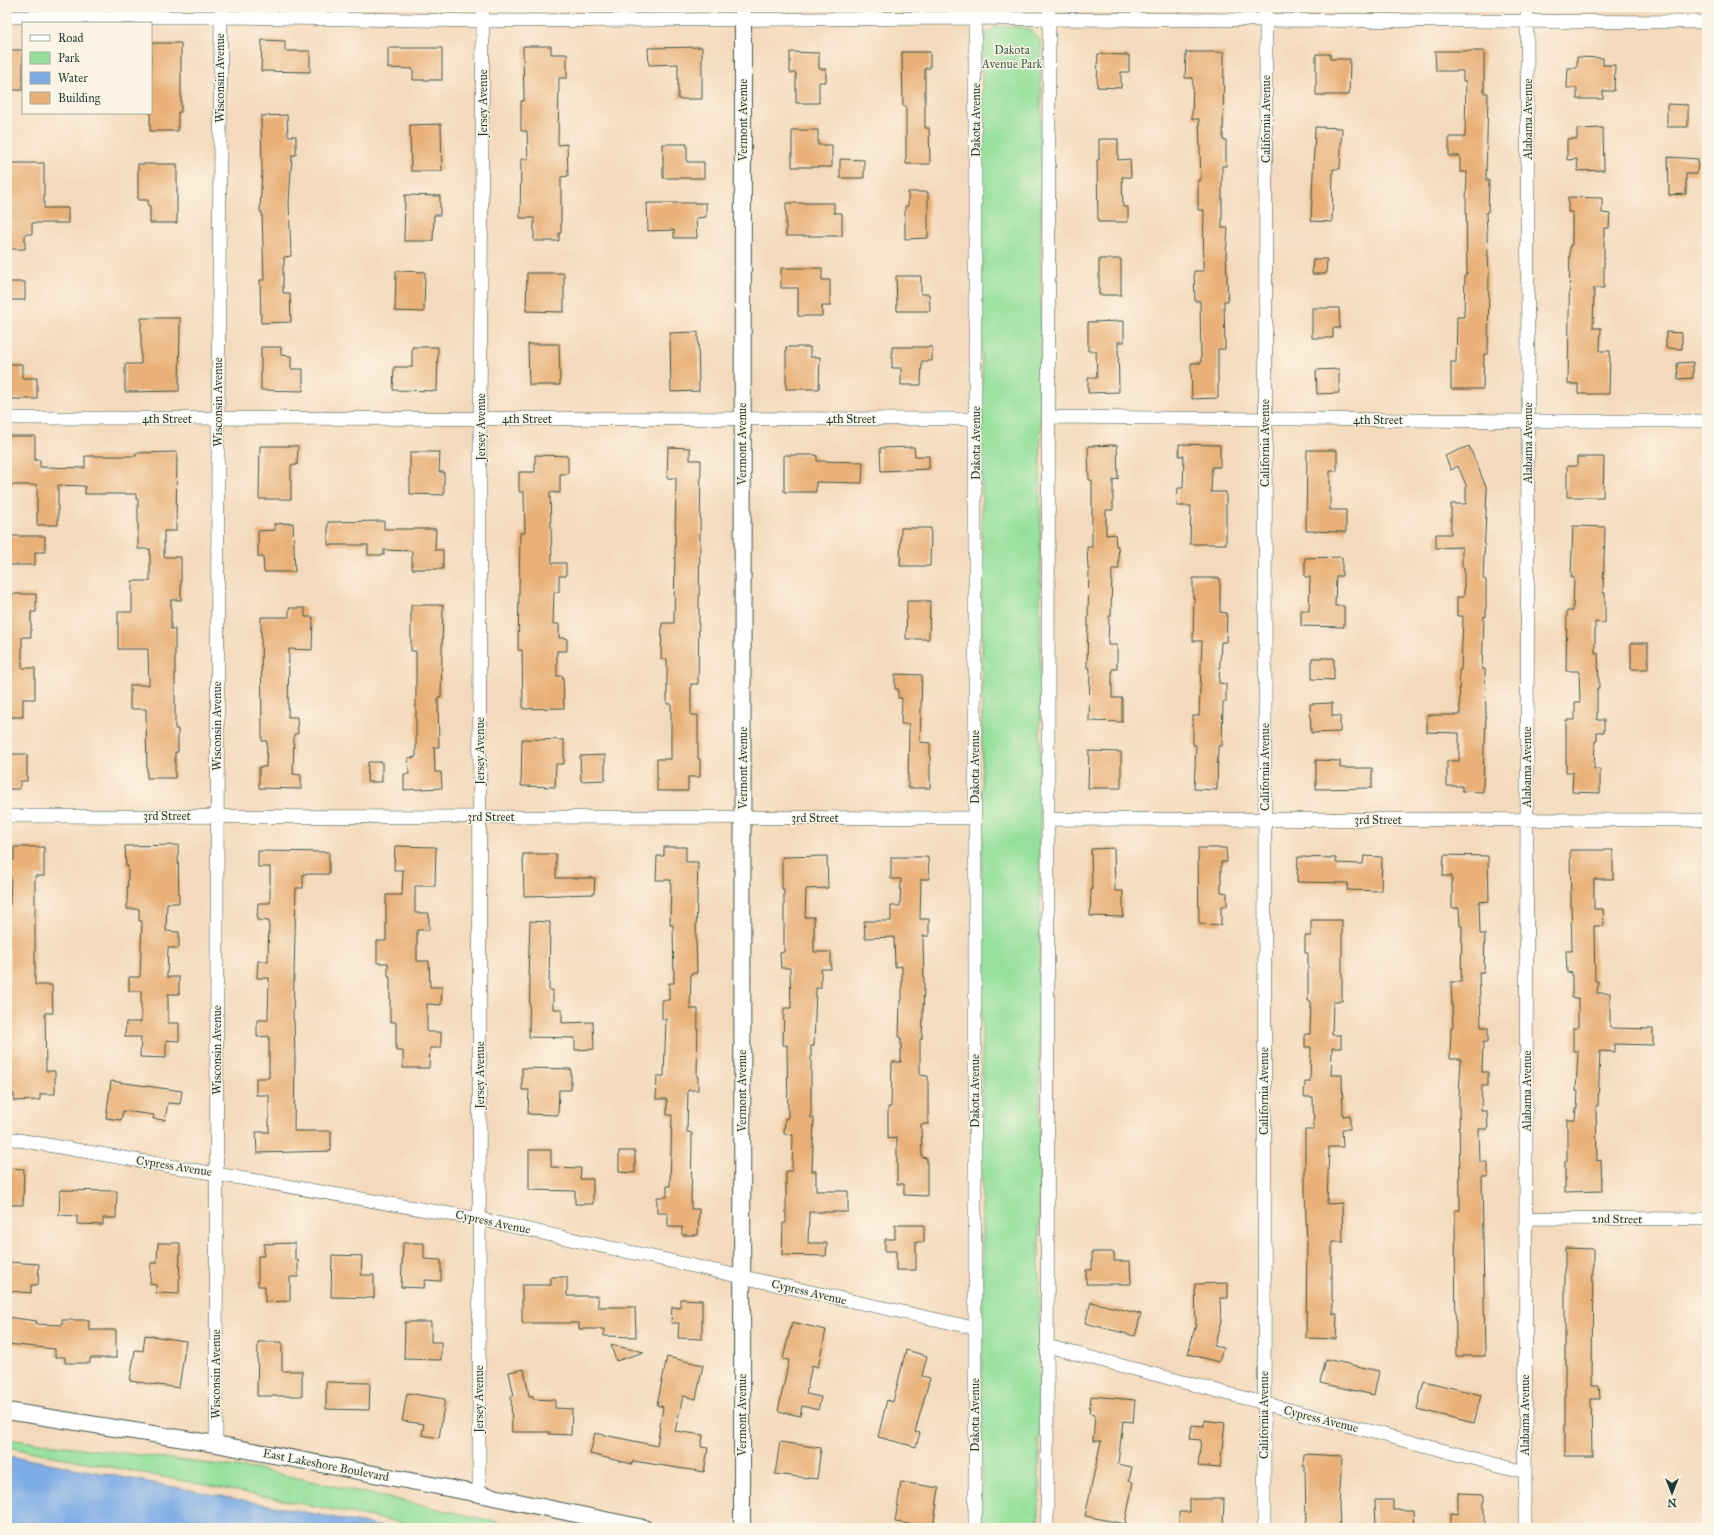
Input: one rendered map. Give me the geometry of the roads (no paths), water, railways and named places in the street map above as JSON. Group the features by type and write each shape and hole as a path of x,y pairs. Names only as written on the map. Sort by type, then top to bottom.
{"street":[{"name":"Jersey Avenue","path":"479,1494 480,419 483,7"},
{"name":"California Avenue","path":"1264,1528 1266,7"},
{"name":"Alabama Avenue","path":"1525,1528 1528,421 1527,7"},
{"path":"7,17 221,12 483,21 743,13 975,12 1266,20 1707,22"},
{"name":"Wisconsin Avenue","path":"216,1444 218,419 221,12"},
{"name":"Dakota Avenue","path":"975,12 975,1528"},
{"name":"Vermont Avenue","path":"742,1528 743,13"},
{"path":"1047,1528 1049,13"},
{"name":"4th Street","path":"1048,417 1707,421"},
{"name":"4th Street","path":"7,418 976,419"},
{"name":"3rd Street","path":"7,816 975,818"},
{"name":"3rd Street","path":"1048,819 1707,820"},
{"name":"Cypress Avenue","path":"7,1138 479,1219 975,1328"},
{"name":"2nd Street","path":"1526,1218 1707,1219"},
{"name":"Cypress Avenue","path":"1047,1346 1525,1472"},
{"name":"East Lakeshore Boulevard","path":"7,1411 216,1444 479,1494 644,1528"}],"water":[{"path":"7,1456 38,1461 388,1528 7,1528"}],"park label":[{"name":"Dakota Avenue Park","path":"1012,57"}]}
